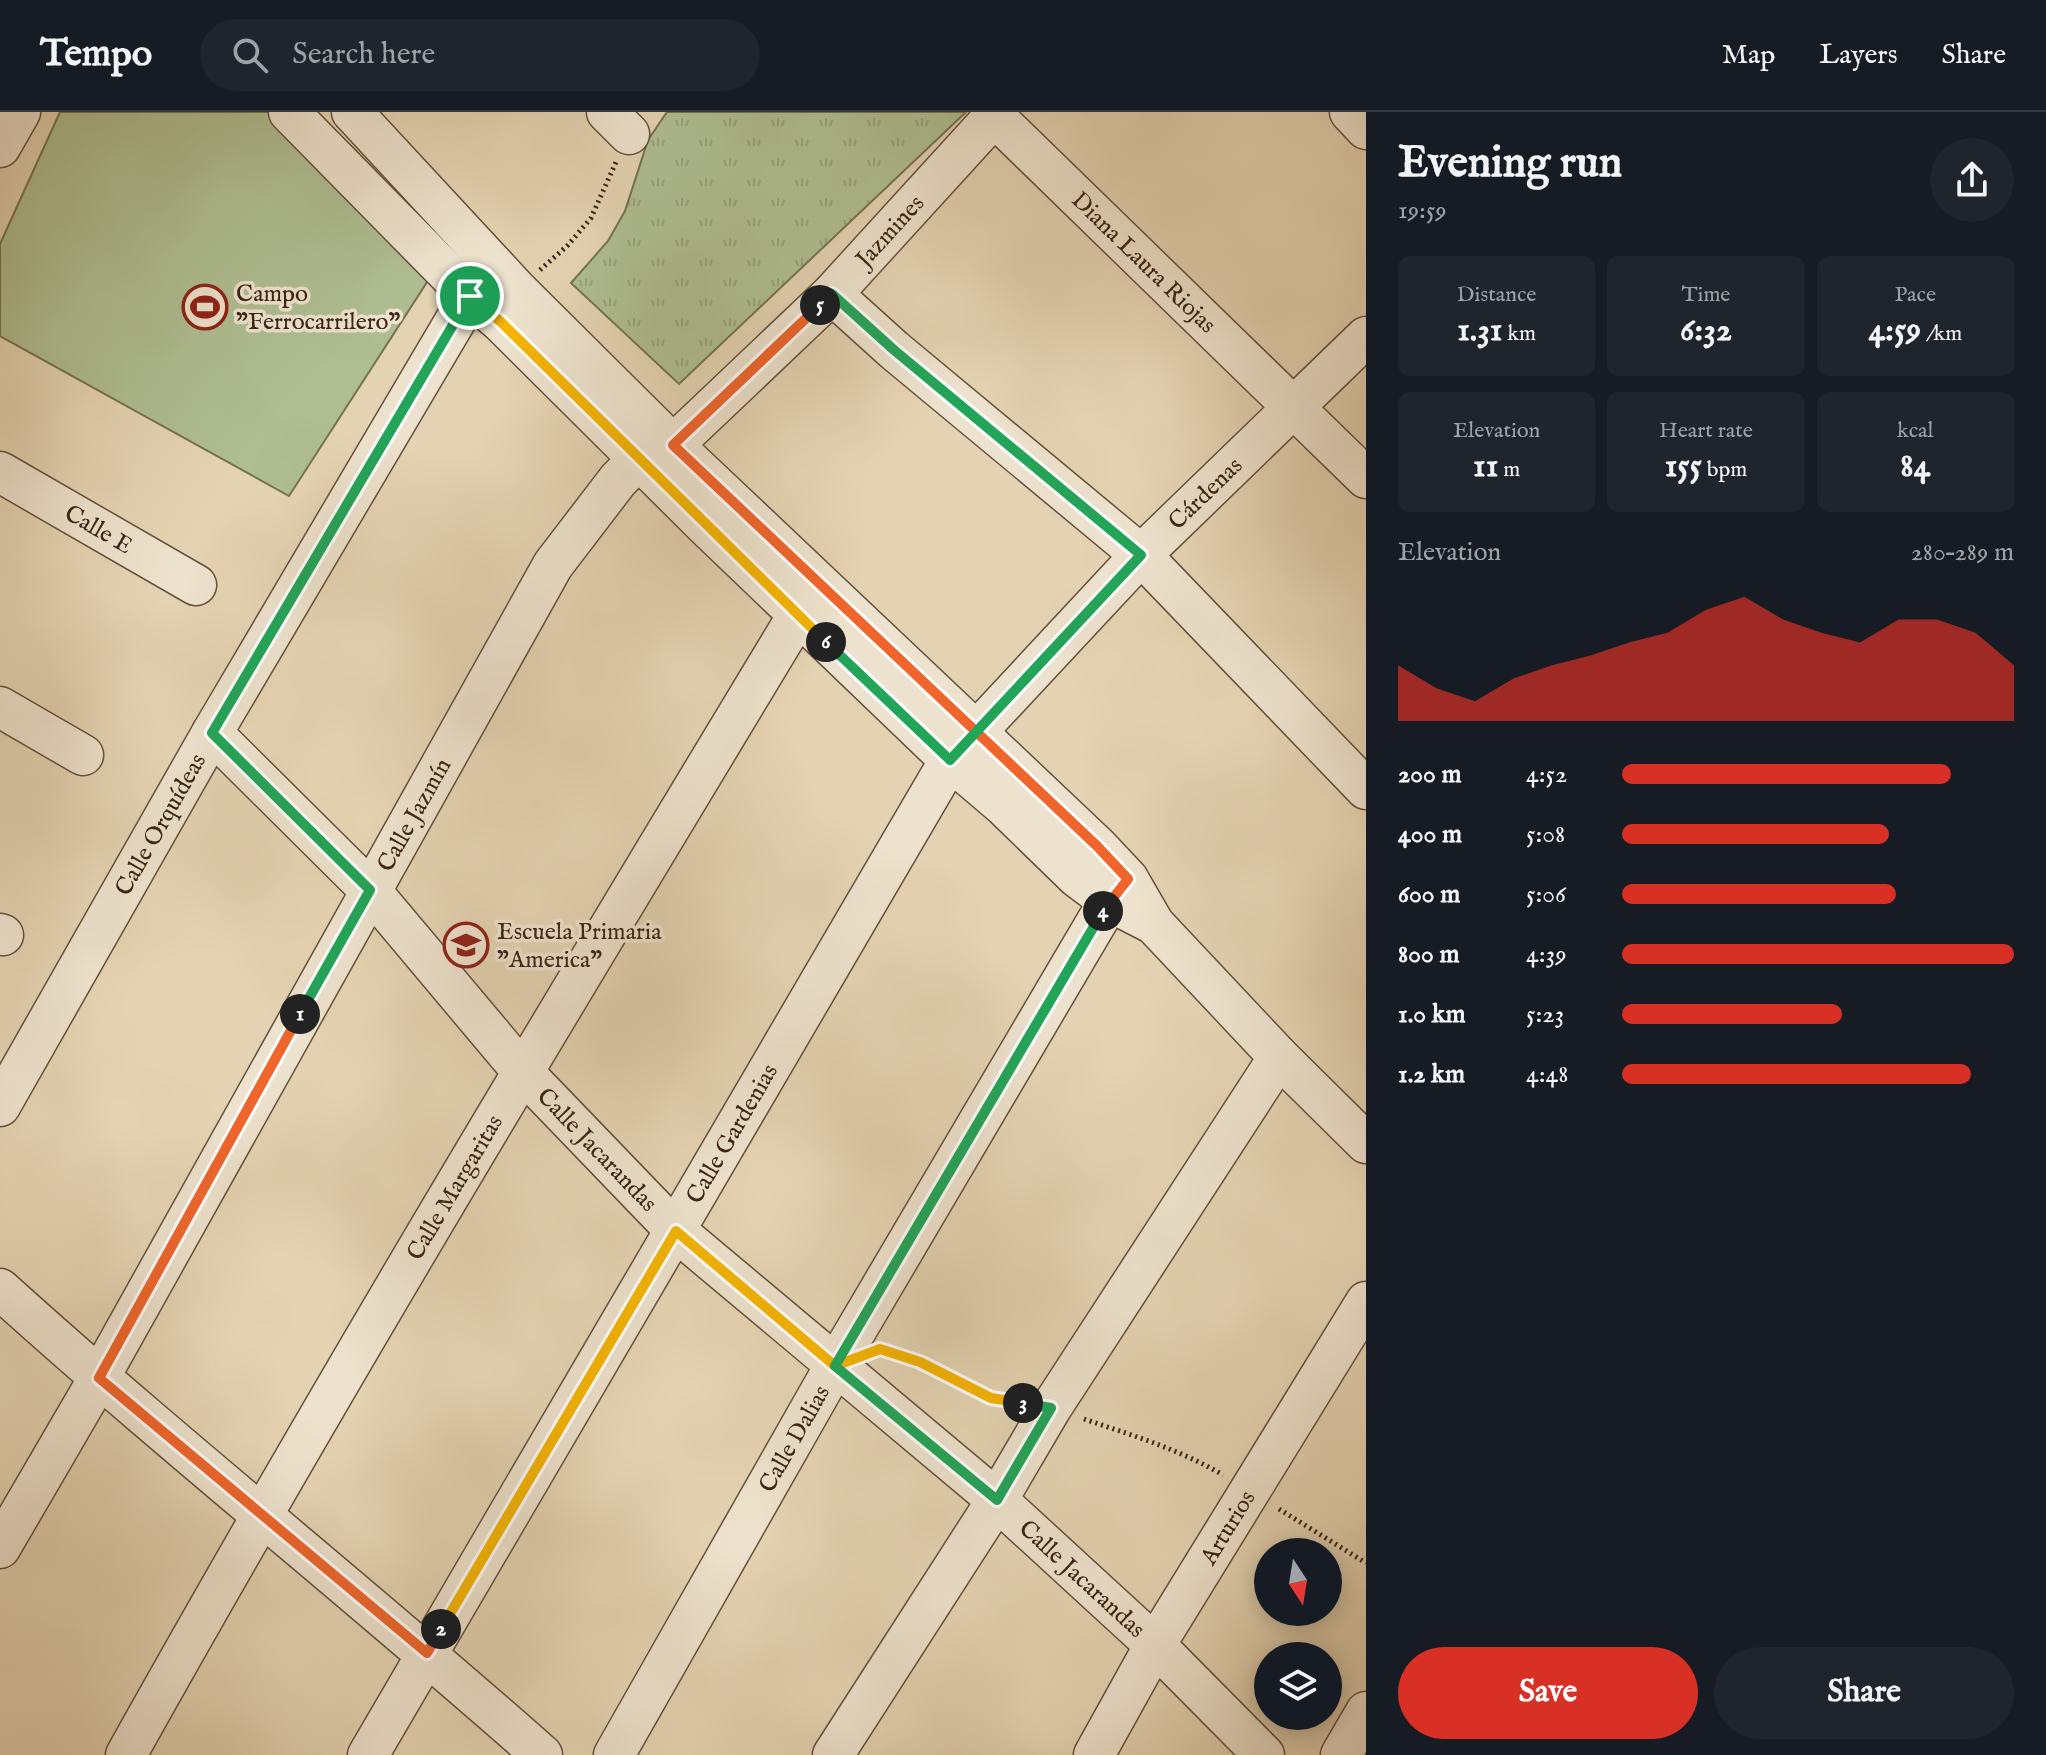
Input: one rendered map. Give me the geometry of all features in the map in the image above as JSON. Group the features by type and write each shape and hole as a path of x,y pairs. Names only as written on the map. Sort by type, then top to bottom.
{"street":[{"path":"0,147 20,112"},
{"path":"289,112 470,296 510,306"},
{"path":"352,112 510,306 810,602 963,746 1004,806 1077,877 1118,890 1366,1143"},
{"path":"1350,112 1366,129"},
{"name":"Jazmines","path":"656,452 832,294 996,114"},
{"name":"Diana Laura Riojas","path":"996,114 1366,478"},
{"path":"832,294 894,350 1141,555 1366,789"},
{"name":"Calle Orquídeas","path":"0,1106 212,733 470,296"},
{"name":"Cárdenas","path":"963,746 1141,555 1366,337"},
{"name":"Calle Jazmín","path":"0,1548 99,1378 553,565 618,480 656,452"},
{"name":"Calle E","path":"0,472 196,585"},
{"name":"Calle Margaritas","path":"126,1755 261,1514 522,1071 810,602"},
{"path":"0,707 83,755"},
{"name":"Calle Jacarandas","path":"212,733 370,890 522,1071 676,1231 997,1500 1155,1645 1264,1755"},
{"name":"Calle Gardenias","path":"368,1755 963,746"},
{"name":"Calle Dalias","path":"614,1755 835,1366 1118,890"},
{"path":"833,1755 997,1500 1051,1408 1279,1057"},
{"path":"0,1289 99,1378 427,1653 542,1755"},
{"name":"Arturios","path":"1094,1755 1155,1645 1366,1302"},
{"path":"1341,1755 1366,1712"}],"path":[{"path":"510,306 591,218 618,123"},
{"path":"835,1366 880,1349 920,1362 991,1398 1051,1408 1152,1442 1198,1460 1366,1563"}],"green space":[{"name":"Campo \"Ferrocarrilero\"","path":"60,112 273,112 429,279 289,496 0,336 0,244"},
{"path":"667,112 966,112 679,384 571,283 608,241 625,211 648,140"}],"place":[{"name":"Campo \"Ferrocarrilero\"","path":"205,307"},
{"name":"Escuela Primaria \"America\"","path":"466,945"}],"route":[{"path":"470,296 212,733 370,890 99,1378 427,1653 676,1231 835,1366 880,1349 920,1362 991,1398 1051,1408 997,1500 835,1366 1109,901 1128,879 1097,846 976,732 673,445 832,294 894,350 1141,555 976,732 950,760 638,460 501,322 470,296"}]}
